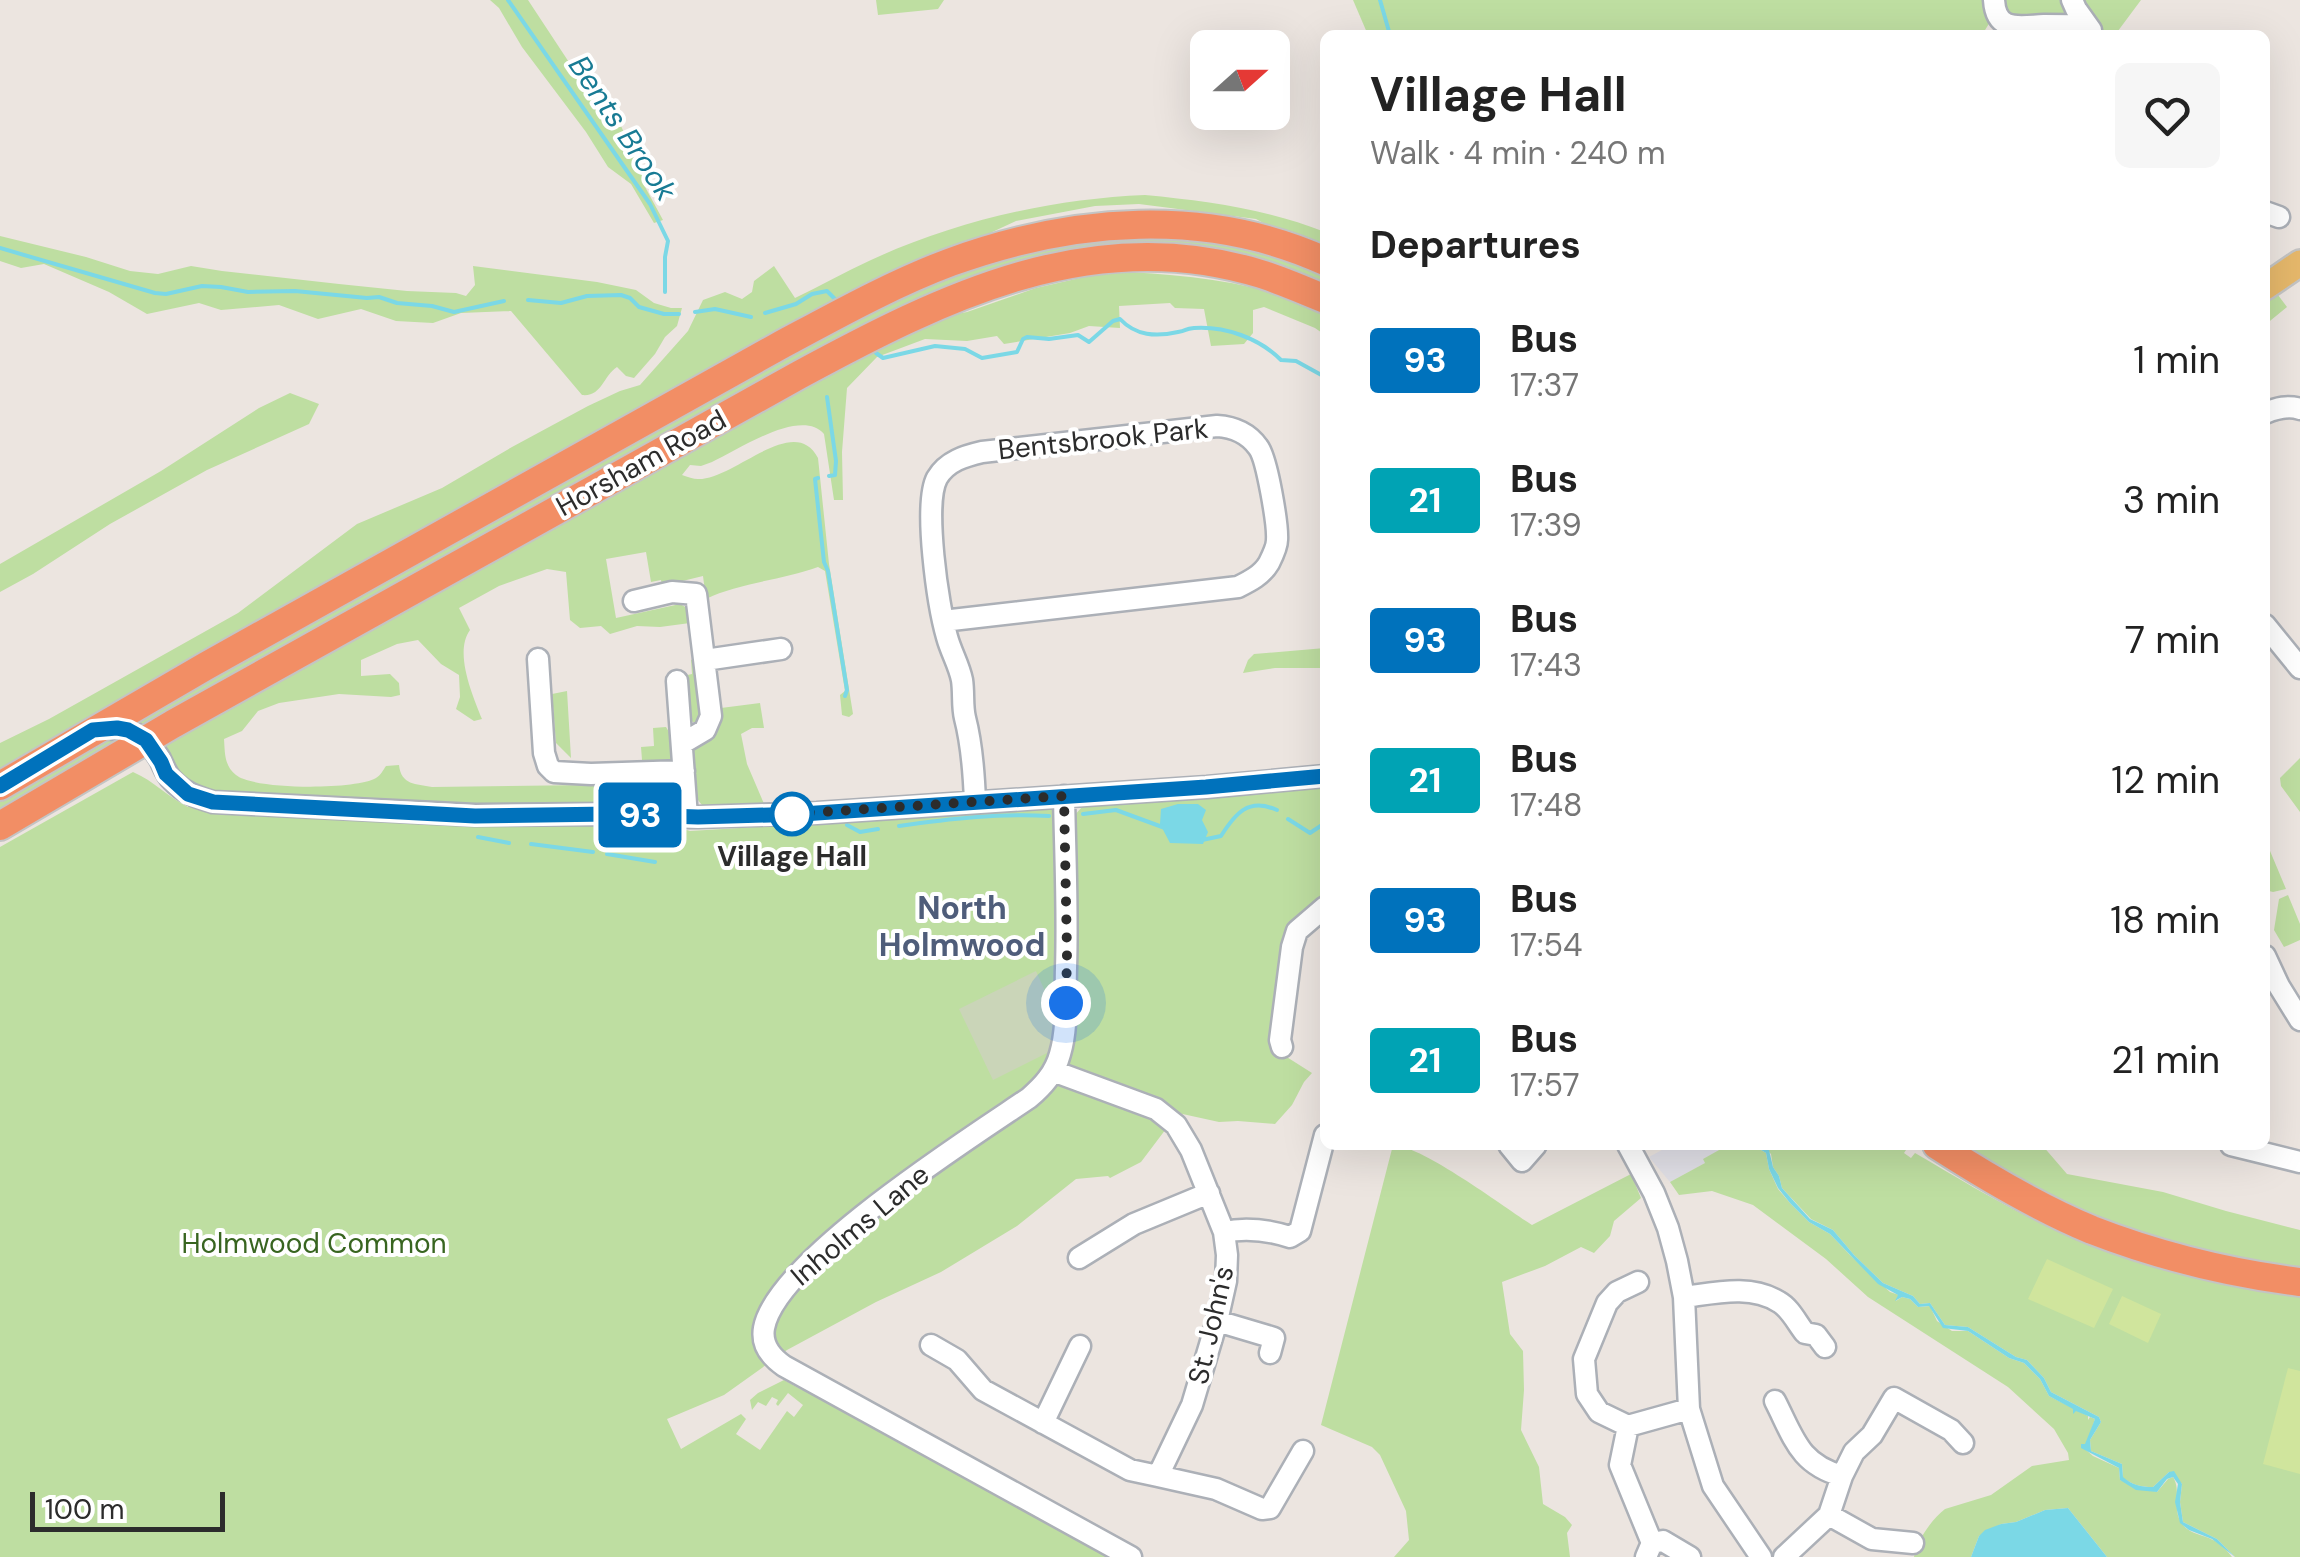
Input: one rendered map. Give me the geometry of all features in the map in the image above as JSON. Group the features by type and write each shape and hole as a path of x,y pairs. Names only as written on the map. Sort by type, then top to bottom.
{"highway":[{"name":"Horsham Road","path":"0,786 93,730 779,346 950,262 1041,235 1131,224 1173,224 1234,233 1320,259"},
{"name":"Horsham Road","path":"0,826 146,740 831,358 957,296 1069,264 1135,257 1172,258 1258,273 1320,298"},
{"path":"1945,1150 2090,1229 2179,1259 2300,1282"}],"main road":[{"path":"2270,284 2300,263"}],"street":[{"path":"1994,0 1999,20 2010,26 2091,30"},
{"path":"2072,0 2091,30"},
{"path":"2270,411 2292,406 2300,409"},
{"name":"Bentsbrook Park","path":"944,621 1238,588 1264,570 1277,541 1267,462 1246,435 1231,427 1216,426 982,452 962,456 944,469 937,478 930,505 944,621 962,680 964,717 960,733 968,802"},
{"path":"634,601 672,592 696,594 710,716 705,730 683,743"},
{"path":"2270,630 2300,668"},
{"path":"705,660 781,649"},
{"path":"538,659 544,753 554,772 684,771"},
{"path":"678,681 686,817"},
{"path":"93,730 128,730 146,740 166,774"},
{"path":"88,773 136,762 166,774 188,794 213,802 475,816 686,817 802,814 1320,776"},
{"path":"1053,1072 1065,1026 1064,796"},
{"path":"1282,1047 1292,947 1298,932 1320,912"},
{"path":"2270,966 2300,1020"},
{"name":"St. John's","path":"1053,1072 1156,1109 1176,1125 1191,1150 1224,1232 1226,1282 1217,1321 1192,1405 1158,1476"},
{"name":"Inholms Lane","path":"1053,1072 1029,1098 882,1200 802,1270 779,1296 769,1315 763,1330 765,1347 784,1366 1131,1557"},
{"path":"1224,1232 1240,1228 1290,1237 1300,1231 1321,1150"},
{"path":"1513,1150 1522,1161 1532,1150"},
{"path":"1631,1150 1668,1228 1684,1297 1689,1409 1714,1486 1762,1557"},
{"path":"2252,1150 2300,1162"},
{"path":"1079,1258 1134,1224 1209,1193"},
{"path":"1638,1282 1607,1302 1584,1359 1586,1394 1598,1412 1628,1426 1689,1409"},
{"path":"1684,1297 1737,1291 1763,1294 1782,1304 1805,1333 1816,1335 1825,1347"},
{"path":"1217,1321 1274,1338 1270,1353"},
{"path":"931,1345 957,1360 983,1390 1130,1470 1216,1489 1262,1510 1270,1508 1303,1452"},
{"path":"1043,1423 1080,1346"},
{"path":"1784,1557 1829,1514 1854,1452 1872,1435 1894,1398 1951,1430 1963,1443"},
{"path":"1775,1401 1809,1461 1842,1476"},
{"path":"1628,1426 1620,1465 1649,1550 1663,1541 1690,1557"},
{"path":"1829,1514 1872,1539 1913,1544"}],"shaded area":[{"path":"1662,1150 1719,1150 1704,1159 1705,1163 1670,1182 1649,1157"}],"green space":[{"path":"490,0 528,0 582,82 619,121 636,161 652,179 644,185 663,220 654,223 631,184 608,167"},
{"path":"876,0 944,0 938,9 878,15"},
{"path":"1353,0 1987,0 1990,22 1985,30 1366,30"},
{"path":"1999,0 2068,0 2073,19 2003,15"},
{"path":"2078,0 2141,0 2119,30 2099,30"},
{"path":"1145,195 1214,203 1281,217 1320,230 1320,247 1291,238 1256,219 1139,204 1095,206 1016,221 960,247 0,777 0,743 238,613 357,524 442,488 588,406 640,385 688,331 703,300 725,292 742,299 752,292 754,281 774,266 795,298 903,246 970,223 1039,207"},
{"path":"1115,232 1220,238 1320,268 1320,289 1261,266 1022,267 147,731 130,722 863,310 992,257"},
{"path":"0,236 130,271 158,274 191,266 466,296 475,285 473,266 597,282 636,290 654,303 682,308 677,326 634,378 617,367 594,393 582,395 511,311 461,313 433,323 396,321 361,309 318,319 279,305 221,310 199,303 147,314 109,292 44,264 21,268 0,261"},
{"name":"Holmwood Common","path":"1111,271 1194,277 1247,286 1300,302 1320,311 1320,332 1264,307 1253,310 1253,333 1244,344 1211,346 1204,309 1175,308 1170,303 1119,306 1120,328 1089,326 1004,344 997,336 967,341 925,339 877,357 847,388 843,500 834,500 824,434 814,427 785,428 712,462 690,465 682,475 696,479 713,476 762,452 794,442 807,446 818,458 829,564 853,714 849,717 842,715 840,695 845,691 825,571 818,567 706,599 703,576 662,586 661,580 651,582 646,552 606,559 616,618 680,604 687,608 690,623 637,626 610,634 601,626 580,628 570,620 566,572 547,569 499,586 459,608 470,630 464,661 482,719 474,721 456,709 459,675 441,664 418,640 397,644 361,660 361,676 390,674 399,683 400,695 339,694 279,703 258,711 242,731 224,739 227,763 236,775 283,786 365,782 378,777 386,766 399,765 406,780 432,787 666,784 677,792 675,803 668,807 661,822 690,831 1046,805 1060,823 1090,804 1320,788 1320,904 1293,926 1282,1054 1312,1073 1275,1124 1219,1122 1178,1113 1141,1162 1110,1178 1076,1179 1017,1226 941,1272 787,1350 724,1395 667,1419 681,1449 741,1414 746,1419 736,1434 760,1450 787,1411 794,1417 803,1405 788,1393 778,1406 778,1400 772,1397 766,1406 758,1402 752,1410 750,1400 784,1380 802,1390 813,1389 1114,1557 0,1557 0,847 133,772 188,807 193,788 183,785 163,755 168,737 839,364 947,316 1036,288"},
{"path":"2275,291 2287,307 2270,321 2270,296"},
{"path":"290,393 319,404 309,424 207,470 0,592 0,564"},
{"path":"1320,648 1320,668 1243,673 1254,654"},
{"path":"697,657 704,717 693,722 688,719 683,676 692,674 691,660"},
{"path":"567,691 571,758 556,743 552,694"},
{"path":"760,703 764,728 752,728 741,734 747,764 765,806 703,806 693,784 691,760 696,744 716,721 721,708"},
{"path":"666,727 674,746 671,765 650,766 642,760 641,747 654,746 653,728"},
{"path":"110,738 119,743 0,817 0,795"},
{"path":"2300,758 2300,812 2281,786 2280,778"},
{"path":"2270,851 2286,889 2270,891"},
{"path":"2288,895 2300,924 2300,940 2284,947 2274,930 2279,899"},
{"path":"1036,971 1056,1016 1051,1051 993,1080 959,1009"},
{"path":"1392,1150 1411,1150 1423,1155 1532,1225 1631,1174 1641,1198 1614,1221 1610,1236 1594,1253 1581,1247 1502,1282 1510,1334 1523,1351 1521,1430 1539,1467 1543,1504 1572,1525 1567,1533 1570,1557 1394,1557 1409,1540 1406,1511 1380,1455 1372,1447 1321,1425"},
{"path":"1719,1150 1766,1153 1778,1189 1790,1203 1809,1222 1830,1234 1890,1292 1899,1295 1896,1301 1902,1297 1918,1307 1930,1306 1937,1321 1952,1331 1968,1331 2009,1358 2024,1363 2040,1379 2049,1396 2088,1416 2088,1420 2095,1419 2085,1449 2119,1468 2120,1480 2157,1492 2173,1477 2183,1525 2219,1543 2232,1557 2107,1557 2068,1508 2045,1510 2001,1524 1979,1536 1971,1557 1914,1557 1926,1530 1945,1509 1991,1495 2032,1466 2069,1460 2068,1453 2054,1429 2008,1387 1868,1297 1826,1259 1753,1205 1712,1191 1679,1195 1670,1182 1705,1163 1703,1159"},
{"path":"1767,1150 1906,1150 1904,1153 1911,1158 1915,1153 2020,1212 2115,1254 2176,1272 2300,1297 2300,1557 2235,1557 2217,1539 2183,1522 2182,1484 2169,1472 2153,1487 2123,1478 2122,1464 2091,1451 2090,1440 2101,1422 2099,1417 2051,1392 2027,1360 1968,1327 1945,1325 1930,1303 1920,1304 1913,1296 1883,1283 1833,1230 1811,1219 1782,1188"},
{"path":"1960,1150 2046,1150 2067,1174 2163,1192 2300,1230 2300,1274 2250,1266 2082,1216"},
{"path":"2047,1259 2113,1289 2094,1328 2028,1299"},
{"path":"2122,1296 2161,1314 2148,1343 2109,1324"},
{"path":"2288,1368 2300,1371 2300,1474 2263,1464"}],"water":[{"path":"1198,804 1206,810 1202,820 1208,832 1203,844 1170,843 1160,824 1161,809"},
{"path":"1761,1150 1769,1150 1782,1188 1810,1219 1833,1230 1883,1283 1913,1296 1920,1304 1930,1303 1945,1325 1968,1327 2027,1360 2051,1392 2099,1417 2101,1422 2090,1440 2091,1451 2122,1464 2126,1480 2153,1487 2174,1471 2182,1484 2183,1522 2217,1539 2235,1557 2212,1539 2180,1523 2175,1502 2178,1484 2173,1477 2157,1492 2136,1490 2120,1480 2119,1468 2081,1448 2095,1419 2076,1411 2073,1414 2073,1409 2049,1396 2040,1379 2024,1363 2009,1358 1968,1331 1943,1328 1929,1306 1918,1307 1902,1297 1895,1301 1898,1295 1878,1284 1830,1234 1809,1222 1790,1203 1778,1188 1766,1153"},
{"path":"2068,1508 2107,1557 1971,1557 1985,1530 2045,1510"}],"waterway":[{"name":"Bents Brook","path":"508,0 650,204 668,241 665,292"},
{"path":"1380,0 1389,30"},
{"path":"0,248 155,293 202,286 248,292 295,291 379,297 454,312 504,301"},
{"name":"Bents Brook","path":"765,313 827,291 836,300"},
{"path":"528,300 561,303 587,296 621,295 639,307 679,314"},
{"name":"Bents Brook","path":"695,312 715,309 751,317"},
{"name":"Bents Brook","path":"876,353 883,358 935,346 965,349 982,358 1017,352 1027,337 1078,335 1089,342 1120,319 1133,329 1154,335 1194,328 1229,331 1262,345 1281,360 1296,361 1320,374"},
{"path":"827,397 836,461 835,475 829,476"},
{"path":"818,478 815,479 824,562 845,696"},
{"path":"1202,840 1221,836 1237,815 1250,807 1277,810"},
{"path":"1083,814 1116,810 1165,828"},
{"path":"899,826 974,817 1049,816"},
{"path":"1288,819 1310,833 1320,826"},
{"path":"847,825 860,832 878,829"},
{"path":"478,837 509,843"},
{"path":"531,844 593,852"},
{"path":"607,854 655,862"}],"bus line":[{"name":"93","path":"0,786 93,730 117,728 146,740 166,774 188,794 213,802 475,816 802,814 1320,777"}],"place":[{"name":"Village Hall","path":"792,814"}],"district":[{"name":"North Holmwood","path":"962,926"}],"route":[{"path":"792,814 1064,796 1066,1003"}]}
